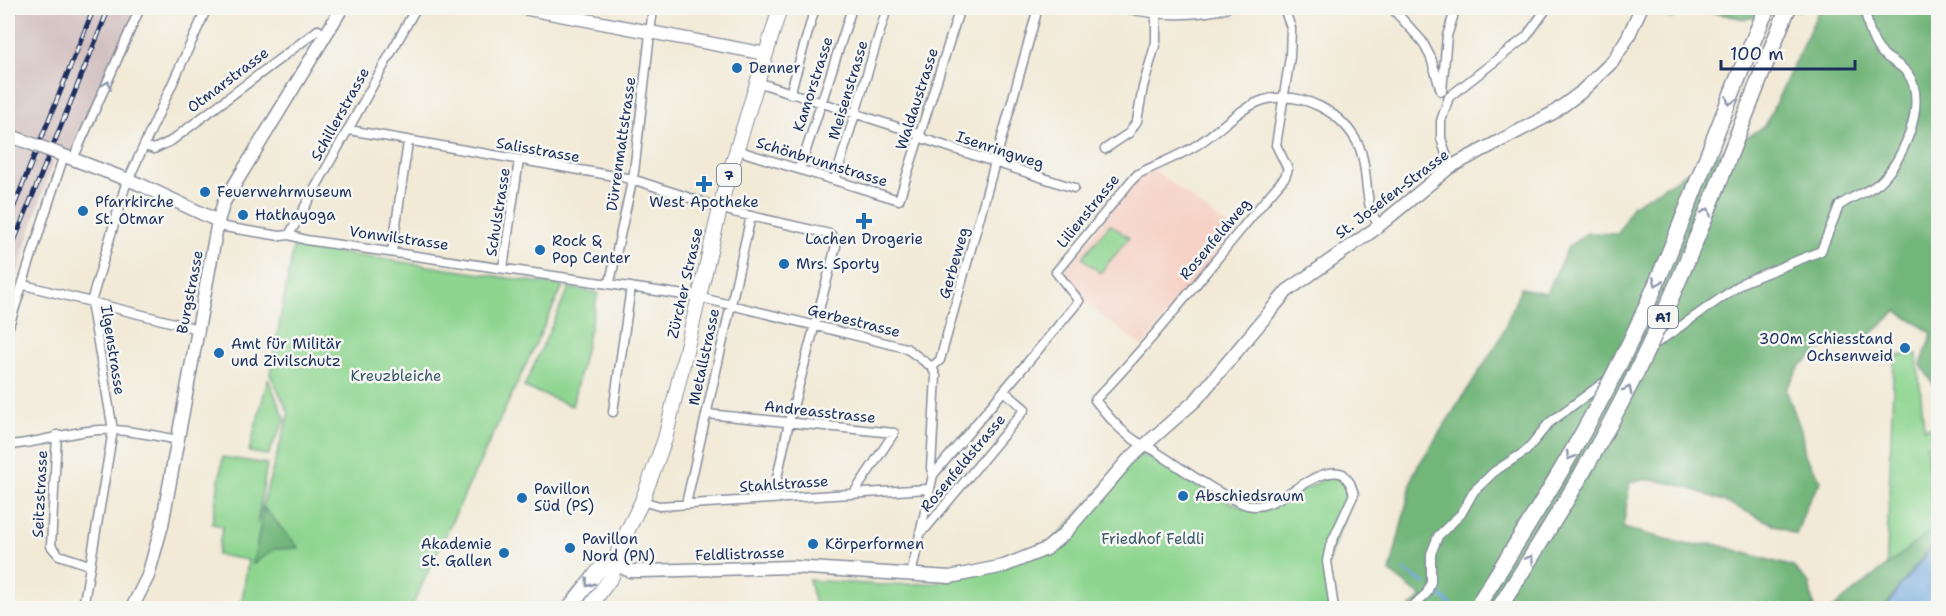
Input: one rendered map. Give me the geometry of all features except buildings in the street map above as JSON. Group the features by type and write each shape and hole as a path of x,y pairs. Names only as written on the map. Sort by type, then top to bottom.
{"highway":[{"name":"A1","path":"1480,600 1575,446 1631,340 1682,223 1767,8"},
{"name":"A1","path":"1499,609 1590,460 1646,354 1677,285 1788,8"}],"main road":[{"name":"Zürcher Strasse","path":"613,563 642,501 665,439 720,207 780,8"},
{"name":"7","path":"569,609 599,570 613,563"},
{"name":"7","path":"589,609 612,576 613,563"}],"street":[{"path":"8,329 64,155 141,8"},
{"name":"Ilgenstrasse","path":"82,609 113,430 91,302 120,202 207,8"},
{"name":"Burgstrasse","path":"132,609 148,576 162,525 218,221 230,191 342,8"},
{"name":"Schillerstrasse","path":"289,235 416,8"},
{"path":"523,8 766,54"},
{"name":"Dürrenmattstrasse","path":"610,282 632,179 653,8"},
{"path":"790,94 815,8"},
{"name":"Kamorstrasse","path":"800,169 852,8"},
{"name":"Meisenstrasse","path":"835,180 887,8"},
{"name":"Waldaustrasse","path":"899,200 960,8"},
{"name":"Gerbeweg","path":"932,367 940,360 1038,8"},
{"path":"1124,8 1156,14 1210,12 1227,8"},
{"name":"Rosenfeldweg","path":"1143,446 1114,422 1095,400 1142,351 1212,262 1285,177 1288,169 1276,145 1285,99 1291,28 1284,8"},
{"path":"1392,8 1422,41 1431,58 1437,85 1449,97"},
{"path":"1450,167 1441,138 1441,121 1449,97 1526,37 1547,8"},
{"name":"St. Josefen-Strasse","path":"1143,446 1196,400 1287,291 1379,225 1450,167 1553,113 1580,93 1613,61 1628,37 1641,8"},
{"path":"1411,609 1427,593 1431,582 1431,554 1438,536 1461,514 1474,491 1496,471 1526,451 1549,423 1691,316 1744,282 1821,251 1839,206 1876,185 1887,175 1909,136 1915,88 1906,71 1882,53 1874,42 1864,8"},
{"path":"1105,149 1129,133 1137,122 1143,87 1156,42 1156,14"},
{"path":"1441,91 1447,36 1453,17"},
{"name":"Otmarstrasse","path":"145,146 154,148 171,141 318,30 325,35"},
{"name":"Isenringweg","path":"757,82 919,134 924,139 1074,188"},
{"name":"Lilienstrasse","path":"933,475 1079,301 1056,272 1131,181 1138,174 1193,148 1246,110 1264,100 1285,99 1315,102 1349,129 1360,147 1372,212 1379,225"},
{"name":"Salisstrasse","path":"349,130 632,179 751,216 824,232 835,239 836,246 816,326"},
{"name":"Vonwilstrasse","path":"8,135 129,180 230,228 610,282 698,297"},
{"path":"392,252 408,142"},
{"name":"Schönbrunnstrasse","path":"737,147 746,153 899,200"},
{"name":"Schulstrasse","path":"503,268 519,160"},
{"name":"Metallstrasse","path":"686,504 729,304 751,216"},
{"path":"28,286 198,329"},
{"path":"613,412 631,287"},
{"name":"Gerbestrasse","path":"698,297 906,348 920,355 932,367"},
{"path":"773,497 789,422 816,326"},
{"path":"911,575 928,489 933,475 931,468 936,376 932,367"},
{"name":"Rosenfeldstrasse","path":"920,532 926,528 1025,409 1004,392"},
{"name":"Andreasstrasse","path":"706,414 894,433 854,493"},
{"path":"8,445 42,441 57,435 113,430 178,440"},
{"name":"Seitzstrasse","path":"57,435 51,546 59,555 89,565"},
{"path":"1143,446 1236,500 1255,506 1264,505 1327,473 1343,474 1354,494 1330,546 1327,561 1334,609"},
{"name":"Feldlistrasse","path":"613,563 630,570 643,571 794,567 963,576 1024,560 1046,549 1064,534 1111,477 1143,446"},
{"name":"Stahlstrasse","path":"642,501 659,506 928,489"}],"shaded area":[{"path":"8,8 140,8 74,157 56,153 8,301"},
{"path":"1153,169 1233,230 1142,347 1080,299 1063,273 1139,175"}],"green space":[{"path":"1656,8 1692,8 1671,18 1655,12"},
{"path":"1692,8 1811,8 1744,19"},
{"path":"1820,8 1938,8 1938,392 1921,365 1932,333 1897,311 1869,336 1834,339 1800,366 1786,390 1801,430 1805,455 1821,481 1807,504 1796,535 1714,497 1667,482 1647,480 1630,482 1623,528 1689,545 1715,544 1793,567 1809,583 1814,608 1409,608 1422,597 1390,572 1414,472 1499,341 1521,288 1547,293 1568,247 1587,233 1618,234 1632,206 1765,126"},
{"path":"1110,224 1129,238 1100,273 1082,258"},
{"name":"Kreuzbleiche","path":"294,246 563,286 411,608 241,608 248,560 217,555 223,526 212,524 223,457 267,464 257,524 289,413 270,374"},
{"path":"569,288 598,293 572,406 524,387"},
{"path":"1917,354 1924,428 1938,425 1938,472 1931,473 1926,443 1938,570 1938,608 1885,608 1894,356"},
{"path":"268,379 285,419 268,455 249,452"},
{"path":"1938,392 1938,404 1934,402"},
{"name":"Friedhof Feldli","path":"1145,455 1218,497 1234,504 1261,510 1330,477 1342,480 1347,489 1348,501 1325,572 1330,608 816,608 809,580 880,585 937,583 1046,549 1128,460"},
{"path":"264,508 299,548 275,549 253,564"},
{"path":"1938,525 1938,538 1897,589 1885,608 1833,608"}],"water":[{"path":"1938,541 1938,608 1887,608 1898,589"}],"waterway":[{"path":"1403,570 1426,584"},
{"path":"1440,595 1455,608"}],"railway":[{"path":"8,221 94,8"},
{"path":"8,256 109,8"}],"place":[{"name":"Denner","path":"737,68"},
{"name":"West Apotheke","path":"704,184"},
{"name":"Feuerwehrmuseum","path":"205,192"},
{"name":"Pfarrkirche St. Otmar","path":"83,211"},
{"name":"Hathayoga","path":"243,215"},
{"name":"Lachen Drogerie","path":"864,221"},
{"name":"Rock & Pop Center","path":"540,250"},
{"name":"Mrs. Sporty","path":"784,264"},
{"name":"300m Schiesstand Ochsenweid","path":"1905,348"},
{"name":"Amt für Militär und Zivilschutz","path":"219,353"},
{"name":"Abschiedsraum","path":"1183,496"},
{"name":"Pavillon Süd (PS)","path":"522,498"},
{"name":"Körperformen","path":"813,544"},
{"name":"Pavillon Nord (PN)","path":"570,548"},
{"name":"Akademie St. Gallen","path":"504,553"}]}
